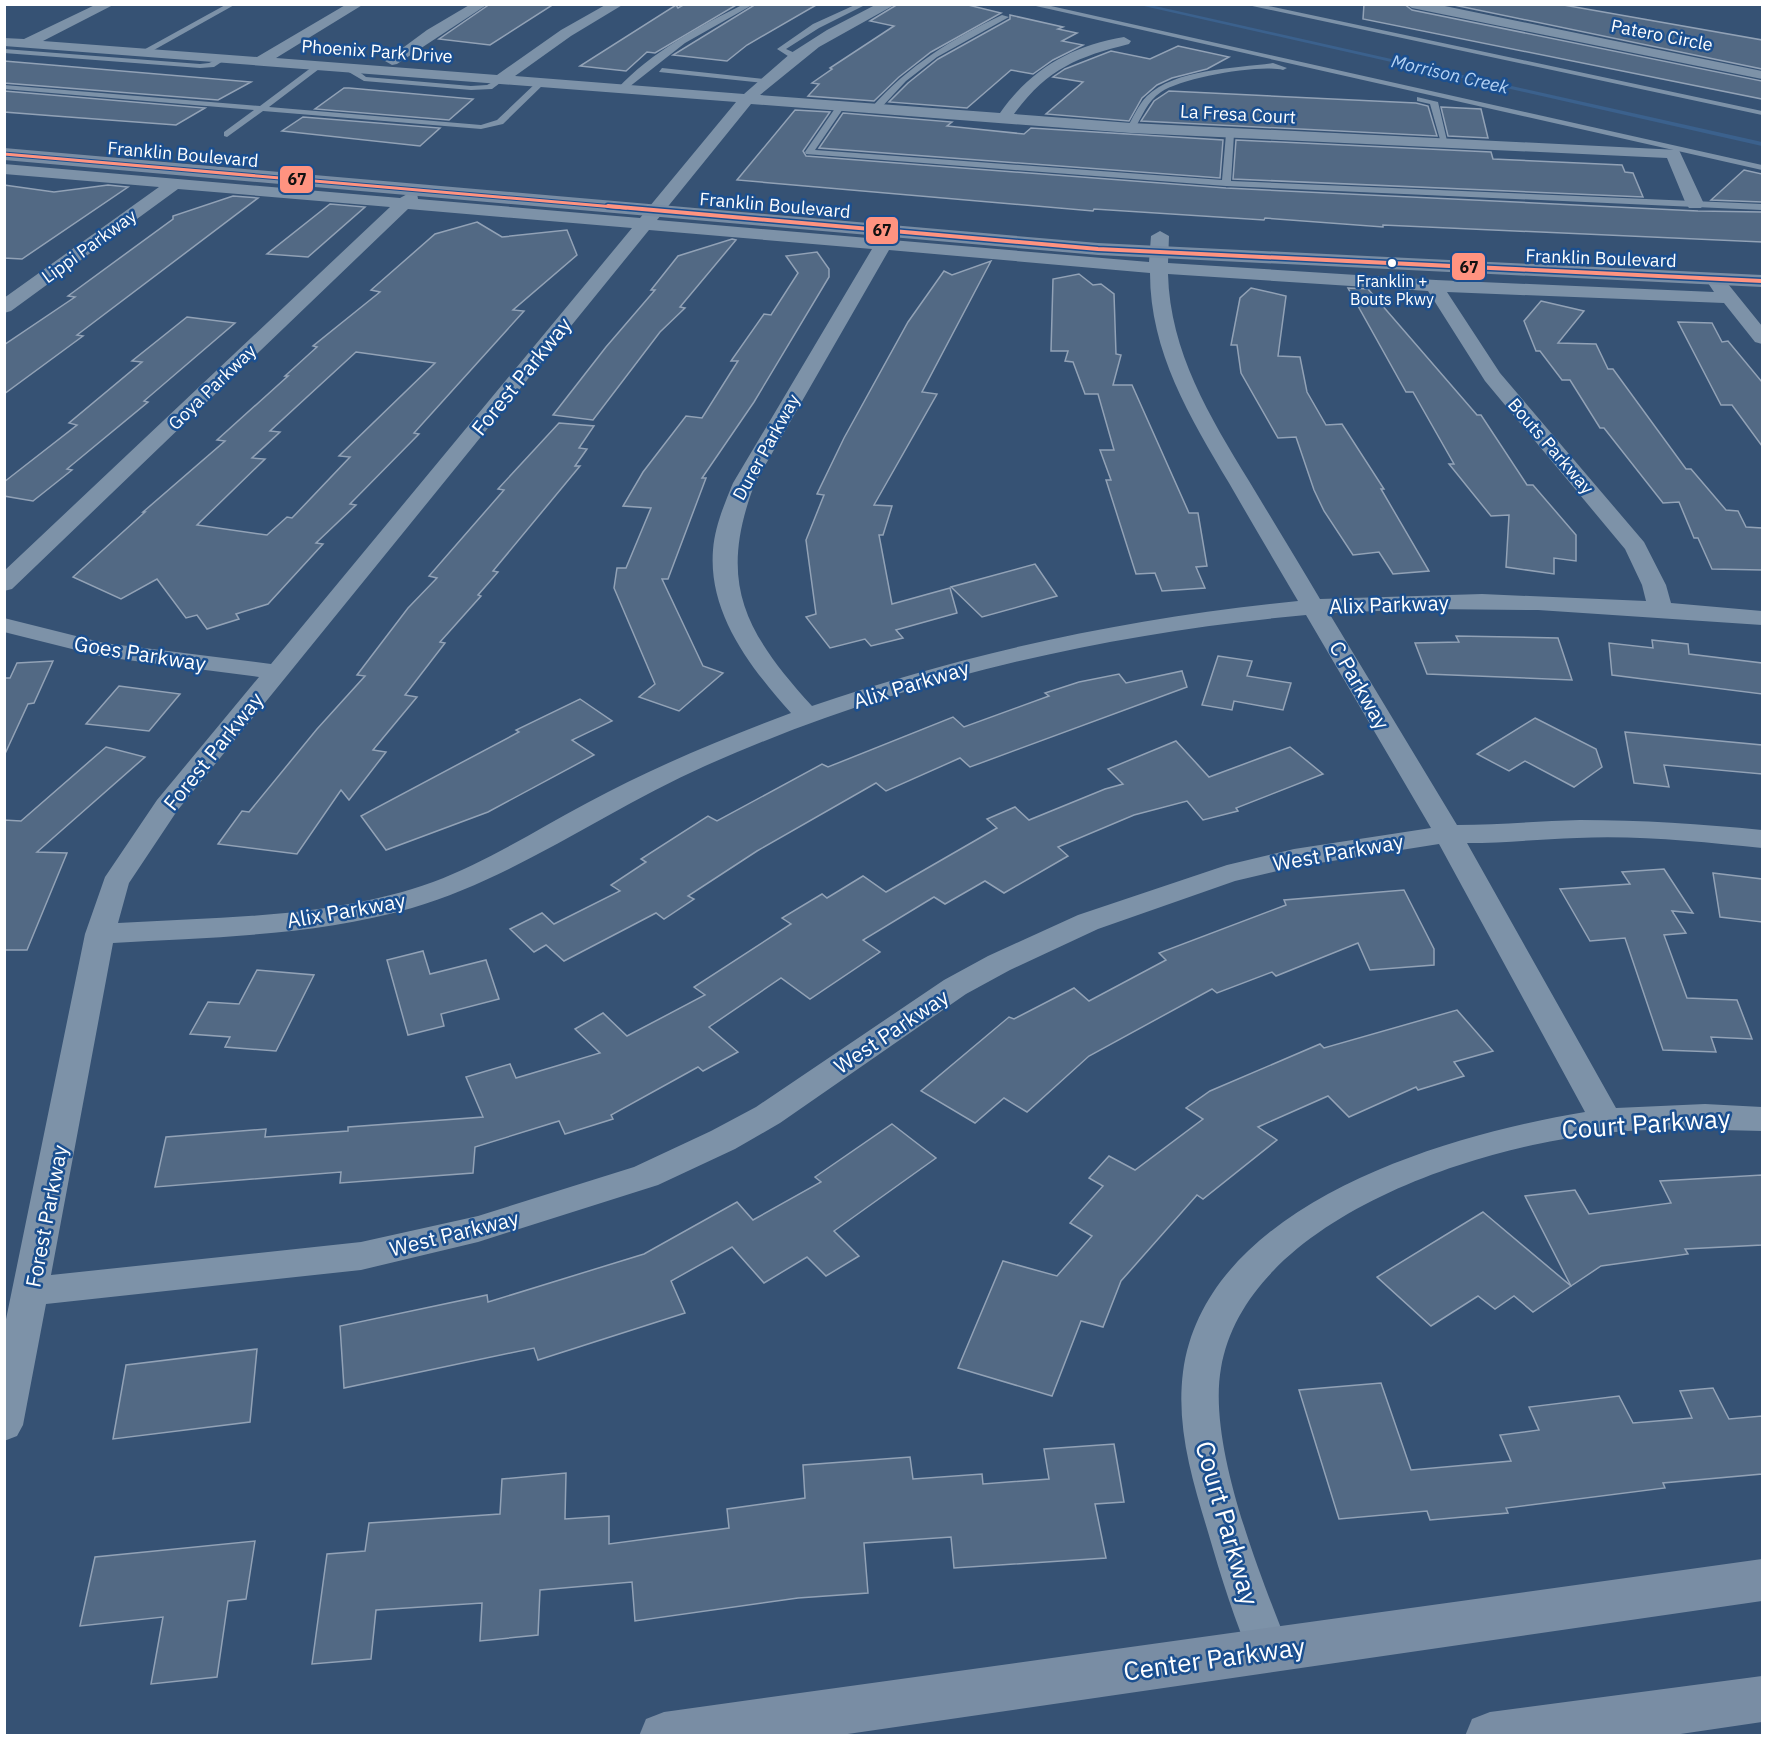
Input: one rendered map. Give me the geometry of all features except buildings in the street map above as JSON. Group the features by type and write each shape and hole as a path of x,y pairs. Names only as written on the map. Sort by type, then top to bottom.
{"main road":[{"name":"Franklin Boulevard","path":"5,154 36,142 657,211"},
{"name":"Franklin Boulevard","path":"5,154 1159,252 1442,268 1762,281"},
{"name":"Franklin Boulevard","path":"1159,252 1426,251 1762,264"},
{"name":"Center Parkway","path":"664,1736 1762,1580"},
{"path":"1490,1736 1762,1699"}],"street":[{"path":"25,44 109,4"},
{"path":"259,62 358,4"},
{"path":"392,61 432,33 482,4"},
{"path":"500,80 566,33 618,4"},
{"name":"Forest Parkway","path":"4,1425 32,1292 100,934 115,883 167,807 747,99 794,56 846,25 890,4"},
{"name":"Patero Circle","path":"1412,4 1762,75"},
{"path":"1004,118 1017,98 1030,84 1057,64 1098,44 1124,41"},
{"name":"Phoenix Park Drive","path":"4,42 747,99"},
{"name":"La Fresa Court","path":"747,99 1230,134 1673,153 1695,204"},
{"path":"5,154 174,184 403,205 657,211 882,246 1159,252 1436,286 1728,298"},
{"name":"Lippi Parkway","path":"4,307 174,184"},
{"name":"Goya Parkway","path":"4,584 419,190"},
{"name":"Durer Parkway","path":"807,716 776,683 746,639 728,598 724,577 725,537 729,519 744,483 882,246"},
{"name":"C Parkway","path":"1159,252 1164,329 1176,368 1196,410 1448,834 1607,1122"},
{"path":"1714,279 1762,338"},
{"name":"Bouts Parkway","path":"1436,286 1438,294 1492,376 1636,547 1654,585 1660,608"},
{"name":"Alix Parkway","path":"100,934 332,917 410,900 480,873 642,786 720,750 807,716 897,686 1059,643 1150,627 1314,607 1479,601 1660,608 1762,618"},
{"name":"Goes Parkway","path":"4,625 104,650 277,672"},
{"name":"West Parkway","path":"32,1292 361,1256 478,1230 646,1176 723,1140 768,1115 955,987 999,963 1088,922 1134,904 1227,874 1304,856 1448,834 1514,834 1579,829 1686,832 1762,839"},
{"name":"Court Parkway","path":"1269,1651 1249,1600 1207,1464 1199,1411 1202,1368 1210,1339 1232,1294 1257,1263 1287,1236 1346,1199 1384,1180 1466,1149 1554,1128 1646,1118 1762,1119"}],"lane":[{"path":"142,53 233,4"},
{"path":"621,89 680,43 752,4"},
{"path":"794,56 781,49 816,26 864,4"},
{"path":"1030,4 1762,168"},
{"path":"1246,4 1762,113"},
{"path":"875,109 891,88 925,60 951,43 1005,17"},
{"path":"4,51 200,66 211,65 222,59"},
{"path":"1131,128 1148,99 1168,86 1199,77 1273,65 1434,102 1445,143"},
{"path":"227,134 319,66"},
{"path":"662,70 765,81"},
{"path":"4,87 481,127 500,122 541,83"},
{"path":"841,106 809,152 1226,183 1762,207"},
{"path":"1226,183 1230,134"}],"waterway":[{"name":"Morrison Creek","path":"1137,4 1762,144"}],"transit line":[{"name":"67","path":"4,154 1098,249 1762,281"}],"place":[{"name":"Franklin + Bouts Pkwy","path":"1392,263"}]}
